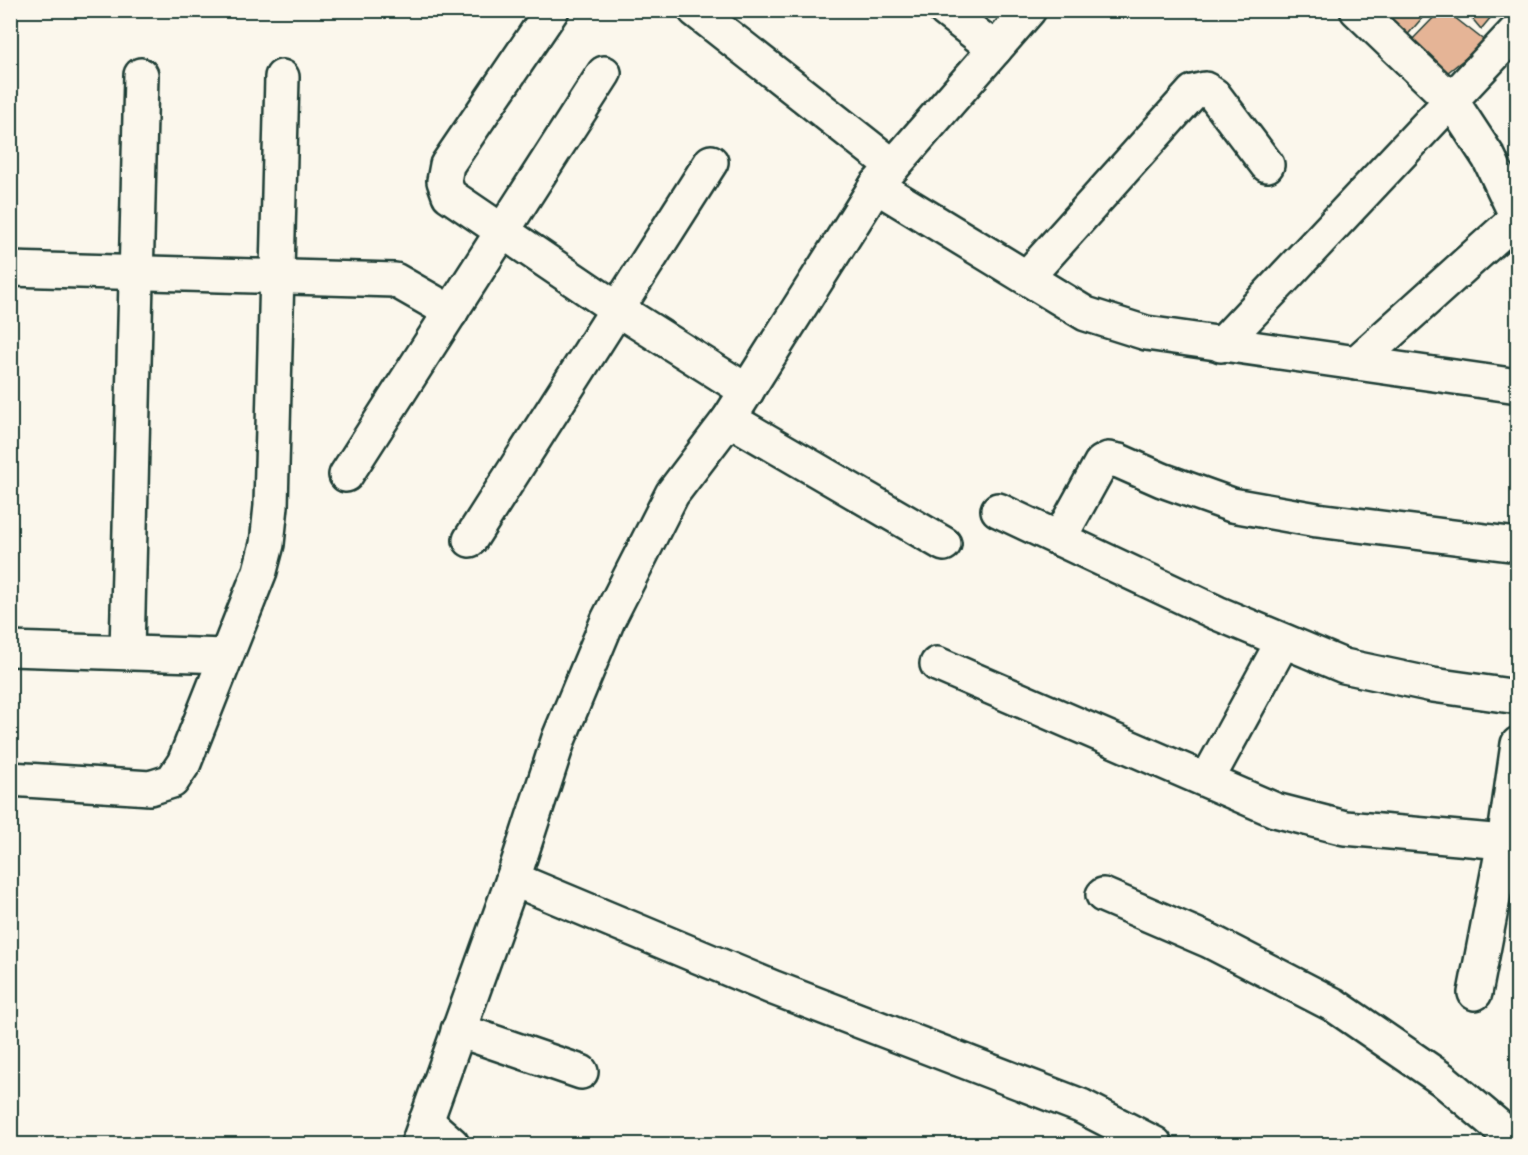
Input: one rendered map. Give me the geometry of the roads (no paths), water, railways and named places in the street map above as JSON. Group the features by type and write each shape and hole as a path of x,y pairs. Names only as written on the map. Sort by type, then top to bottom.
{"street":[{"path":"552,10 447,165 444,182 449,195 617,309 747,391"},
{"path":"694,10 885,176 1026,277 1086,314 1146,333 1518,386"},
{"path":"945,10 995,49"},
{"path":"452,1144 422,1133 513,879 560,738 608,620 672,494 729,419 885,176 1029,10"},
{"path":"1356,363 1517,218 1489,158 1450,100 1357,10"},
{"path":"1221,345 1518,29"},
{"path":"346,475 604,73"},
{"path":"128,652 141,75"},
{"path":"10,779 150,788 172,781 184,763 260,571 267,544 271,506 282,77"},
{"path":"1026,277 1193,92 1205,89 1214,95 1267,165"},
{"path":"470,540 711,162"},
{"path":"10,269 395,280 451,312"},
{"path":"729,419 944,544"},
{"path":"1059,539 1101,463 1108,459 1119,461 1162,480 1232,505 1317,520 1518,545"},
{"path":"998,510 1217,613 1344,666 1433,685 1518,697"},
{"path":"1207,780 1283,641"},
{"path":"10,649 226,656"},
{"path":"937,664 1275,810 1346,828 1503,842"},
{"path":"1475,993 1503,842 1518,744"},
{"path":"513,879 774,988 1082,1106 1155,1144"},
{"path":"1103,895 1210,941 1334,1005 1442,1079 1518,1143"},
{"path":"458,1030 581,1072"}]}
